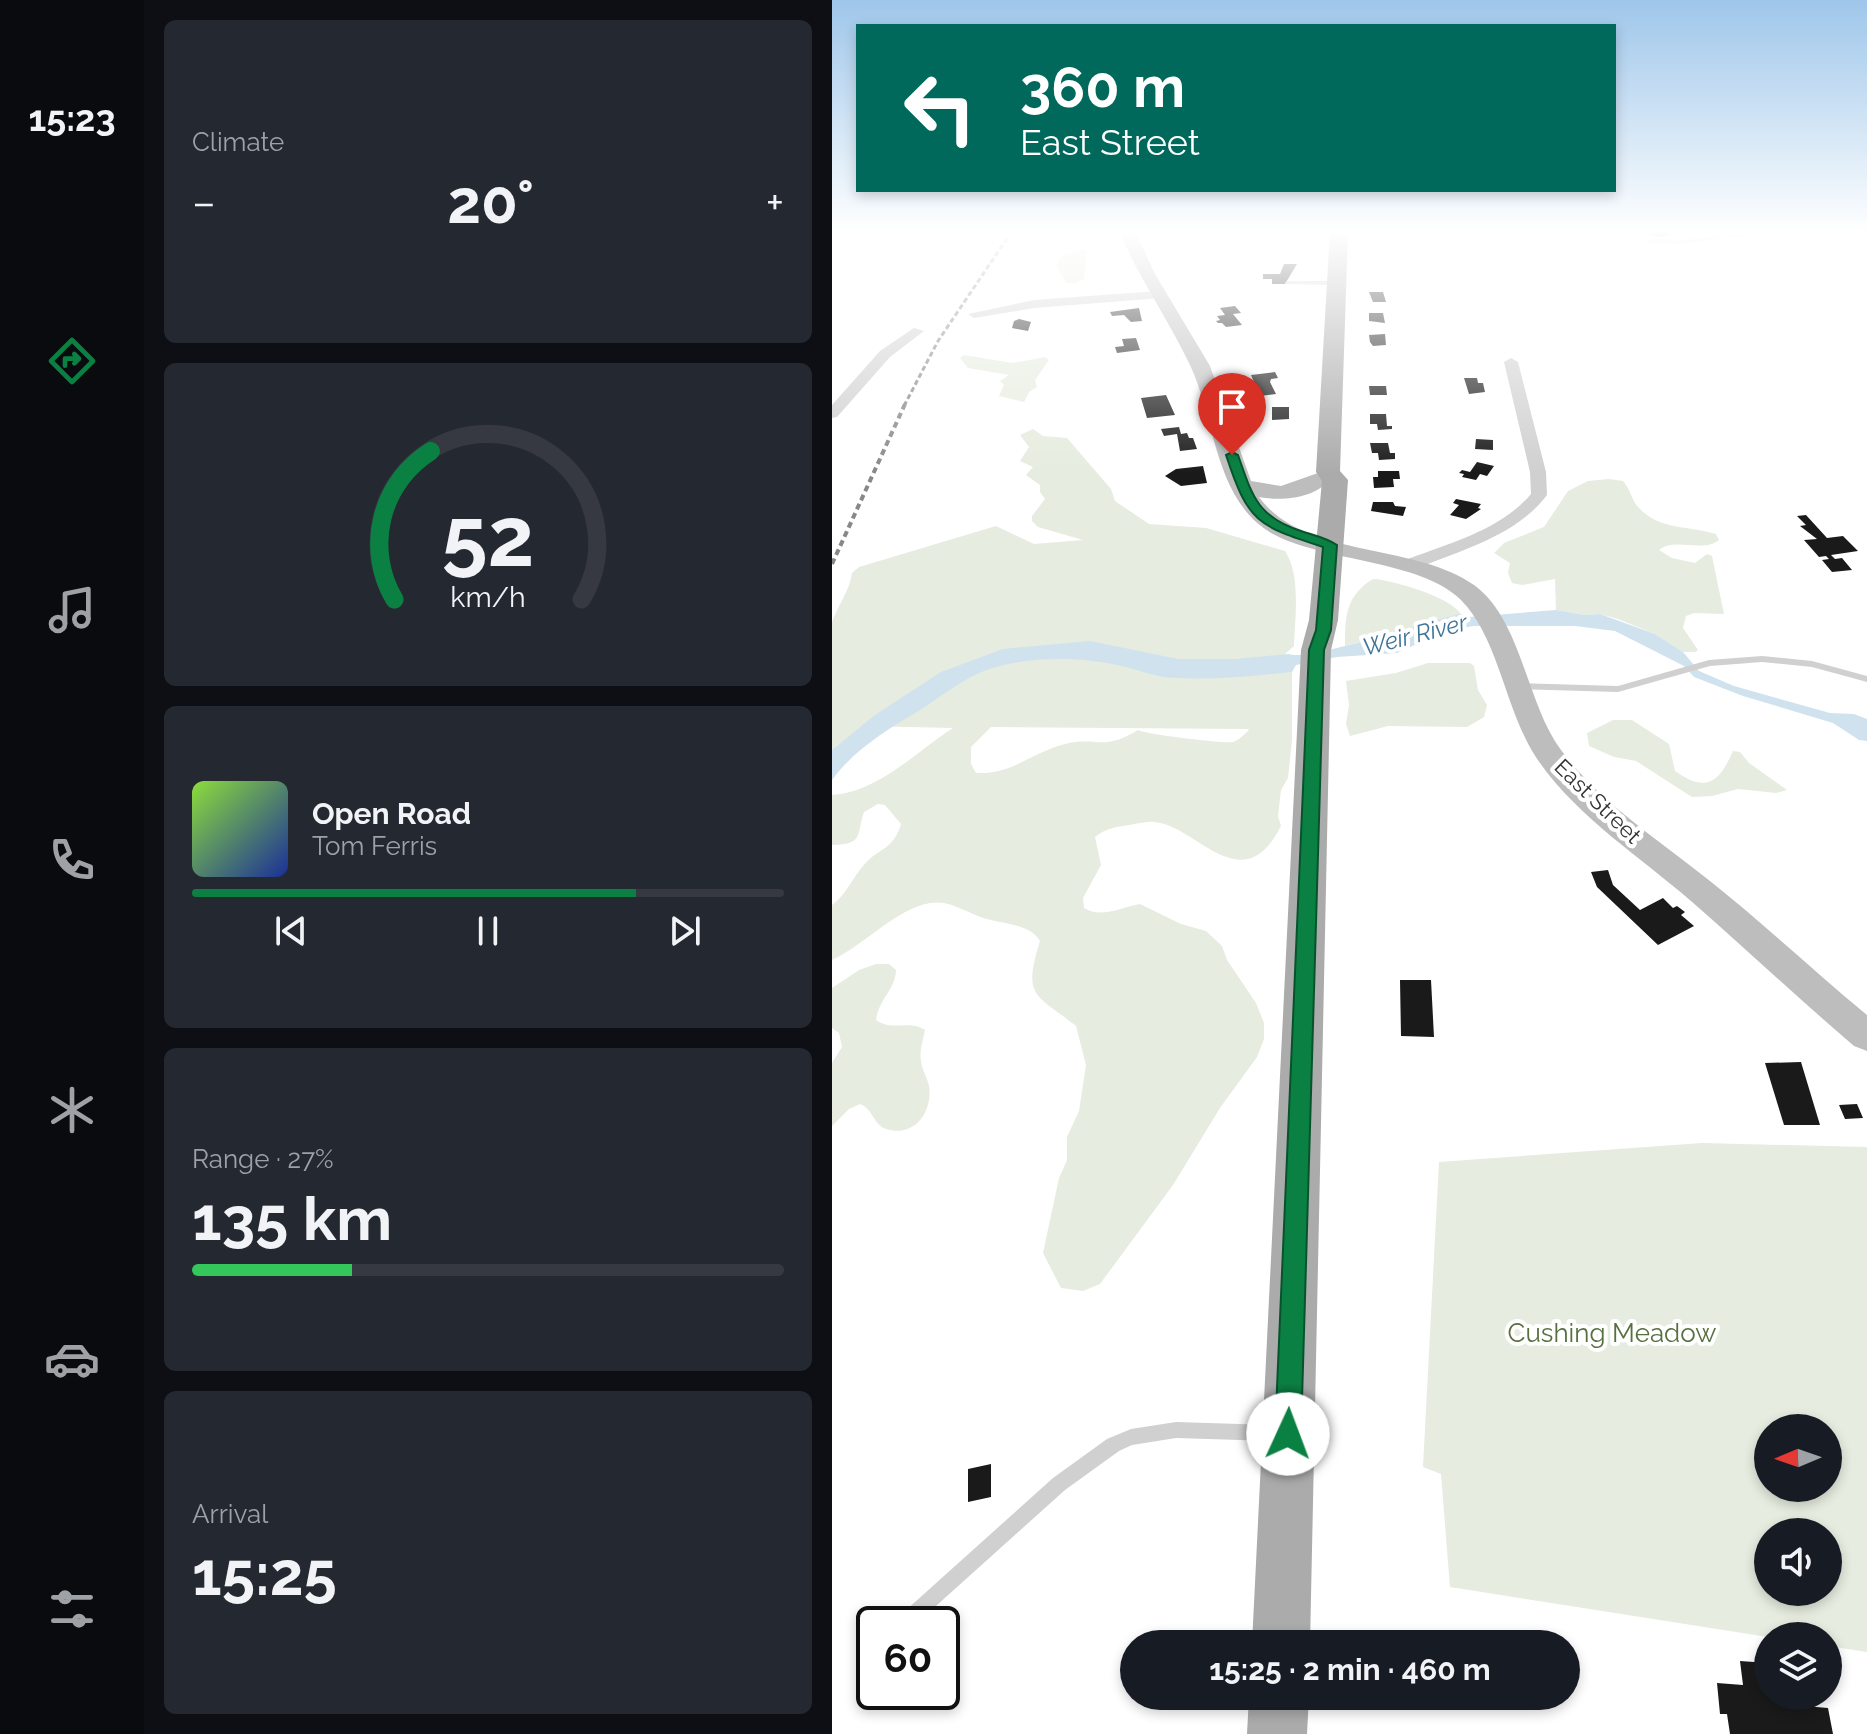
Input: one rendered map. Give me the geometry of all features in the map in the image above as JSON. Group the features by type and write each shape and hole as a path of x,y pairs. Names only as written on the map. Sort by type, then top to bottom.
{"main road":[{"name":"East Street","path":"1168,312 1200,366 1250,504 1263,517 1289,532 1409,565 1455,583 1476,600 1495,634 1533,730 1569,778 1622,828 1702,892 1867,1036"},
{"path":"1323,476 1332,312"},
{"path":"1241,485 1263,492 1286,494 1323,476 1335,480 1322,543 1324,630 1316,656 1281,1630"},
{"path":"1277,1734 1278,1710"}],"street":[{"path":"974,314 986,312"},
{"path":"832,414 885,354 918,331"},
{"path":"1409,565 1506,523 1526,510 1539,495 1538,472 1511,362"}],"lane":[{"path":"1514,686 1610,690 1662,678 1706,663 1728,660 1790,661 1867,679"},
{"path":"923,1606 1059,1484 1113,1445 1140,1434 1176,1430 1288,1434"}],"green space":[{"path":"964,355 1013,363 1045,357 1049,360 1035,380 1037,387 1029,392 1024,402 999,396 1004,385 1000,381 1009,375 968,368 960,358"},
{"path":"1033,429 1043,436 1067,438 1111,489 1115,501 1149,524 1206,528 1285,551 1295,584 1294,646 1285,654 1284,672 1292,672 1292,740 1288,778 1281,790 1278,816 1281,826 1266,848 1250,858 1234,859 1218,854 1170,826 1151,822 1111,828 1095,837 1101,865 1083,898 1084,908 1104,912 1140,904 1181,924 1206,931 1222,946 1227,960 1256,1003 1264,1023 1264,1039 1257,1057 1220,1108 1173,1185 1100,1284 1083,1291 1061,1288 1043,1253 1059,1178 1067,1160 1067,1137 1079,1111 1086,1065 1076,1026 1042,1000 1033,985 1032,974 1040,941 1025,928 985,919 950,904 930,903 902,914 832,960 832,905 864,865 890,844 901,824 885,805 878,804 864,812 854,840 832,845 832,795 865,787 881,779 953,728 863,726 832,750 832,622 852,573 859,567 996,526 1034,544 1083,540 1038,527 1032,521 1032,516 1045,499 1040,485 1026,475 1033,467 1020,461 1029,447 1020,435","holes":["991,727 1248,729 1233,742 1138,730 1108,742 1065,744 989,773 976,773 971,764 971,747"]},
{"path":"1588,481 1623,481 1636,505 1656,520 1716,534 1719,540 1705,545 1665,546 1659,550 1672,558 1695,563 1707,554 1712,556 1724,614 1694,613 1686,616 1683,628 1698,650 1695,652 1683,652 1655,634 1618,619 1556,610 1555,579 1522,585 1512,583 1508,573 1510,563 1494,553 1504,543 1544,527 1568,491"},
{"path":"1373,579 1394,582 1434,596 1461,614 1345,646 1352,600"},
{"path":"1428,663 1470,663 1474,666 1478,690 1487,705 1484,717 1467,727 1388,726 1350,736 1346,724 1349,705 1346,681 1396,673"},
{"path":"1613,720 1632,720 1669,744 1675,771 1695,782 1703,783 1717,777 1733,751 1740,752 1749,763 1787,790 1776,793 1738,789 1712,796 1692,797 1636,761 1614,757 1589,746 1587,733"},
{"path":"876,964 889,964 896,970 893,984 876,1020 888,1025 913,1025 925,1030 921,1057 929,1086 928,1105 920,1121 905,1130 882,1127 860,1104 849,1109 832,1126 832,1063 842,1047 839,1033 832,1028 832,988 859,970"},
{"name":"Cushing Meadow","path":"1702,1143 1867,1147 1867,1652 1842,1648 1842,1622 1754,1622 1754,1635 1450,1587 1441,1474 1423,1467 1439,1162"}],"water":[{"name":"Weir River","path":"1556,610 1600,614 1655,634 1683,652 1699,671 1734,686 1830,713 1854,714 1867,719 1867,741 1859,740 1833,723 1743,696 1694,677 1684,666 1615,631 1575,626 1473,626 1443,632 1397,653 1337,657 1296,665 1292,672 1260,675 1164,677 1122,666 1075,659 1043,659 996,667 965,681 882,734 860,750 832,780 832,750 875,715 941,672 1003,649 1090,641 1178,659 1301,655 1461,614 1469,617"}],"building":[{"path":"1110,312 1140,312 1142,321 1131,322 1124,315 1112,316"},
{"path":"1223,312 1240,312 1233,314 1242,325 1226,327 1216,321 1220,320 1217,316 1225,315"},
{"path":"1369,313 1383,313 1385,323 1369,321"},
{"path":"1014,321 1031,322 1028,331 1012,328"},
{"path":"1385,334 1386,345 1373,346 1370,342 1369,335"},
{"path":"1136,338 1140,350 1117,353 1115,347 1124,346 1122,339"},
{"path":"1275,372 1278,378 1270,382 1276,394 1260,396 1251,375"},
{"path":"1464,378 1477,378 1478,383 1483,383 1485,392 1469,394"},
{"path":"1369,386 1386,386 1387,395 1370,395"},
{"path":"1166,395 1175,415 1147,418 1141,398"},
{"path":"1272,407 1289,407 1289,419 1272,420"},
{"path":"1370,414 1386,414 1387,426 1392,426 1392,429 1378,430 1377,424 1370,424"},
{"path":"1179,427 1181,434 1187,433 1189,438 1193,438 1197,449 1180,451 1177,434 1164,436 1161,429"},
{"path":"1476,439 1493,440 1493,450 1475,449"},
{"path":"1370,443 1388,443 1390,453 1395,453 1395,459 1379,460 1378,453 1372,453"},
{"path":"1477,462 1494,466 1487,476 1480,474 1476,480 1462,477 1464,474 1459,473 1462,470 1470,472"},
{"path":"1203,466 1207,483 1181,486 1165,476 1176,469"},
{"path":"1378,471 1399,471 1400,479 1393,479 1394,487 1374,488 1373,477 1378,477"},
{"path":"1456,499 1481,504 1478,508 1481,509 1466,519 1450,515 1459,505 1453,503"},
{"path":"1373,502 1393,502 1395,506 1406,507 1403,516 1371,511"},
{"path":"1806,515 1827,538 1843,536 1858,551 1831,555 1835,559 1842,558 1852,570 1832,572 1822,560 1829,559 1819,557 1804,540 1817,539 1800,526 1806,525 1797,516"},
{"path":"1608,870 1613,885 1640,910 1663,898 1673,908 1677,906 1685,912 1681,915 1694,926 1658,945 1597,887 1591,872"},
{"path":"1400,980 1431,980 1434,1037 1401,1036"},
{"path":"1801,1062 1820,1125 1784,1125 1765,1063"},
{"path":"1857,1104 1863,1118 1845,1119 1839,1105"},
{"path":"991,1464 991,1497 968,1502 968,1469"},
{"path":"1740,1661 1754,1662 1754,1710 1828,1710 1833,1734 1730,1734 1727,1714 1720,1714 1717,1683 1743,1685"}],"railway":[{"path":"905,405 938,341 958,312"},
{"path":"832,564 905,405"}],"route":[{"path":"1232,455 1247,499 1258,513 1289,532 1330,545 1326,567 1324,630 1316,650 1315,751 1288,1434"}]}
